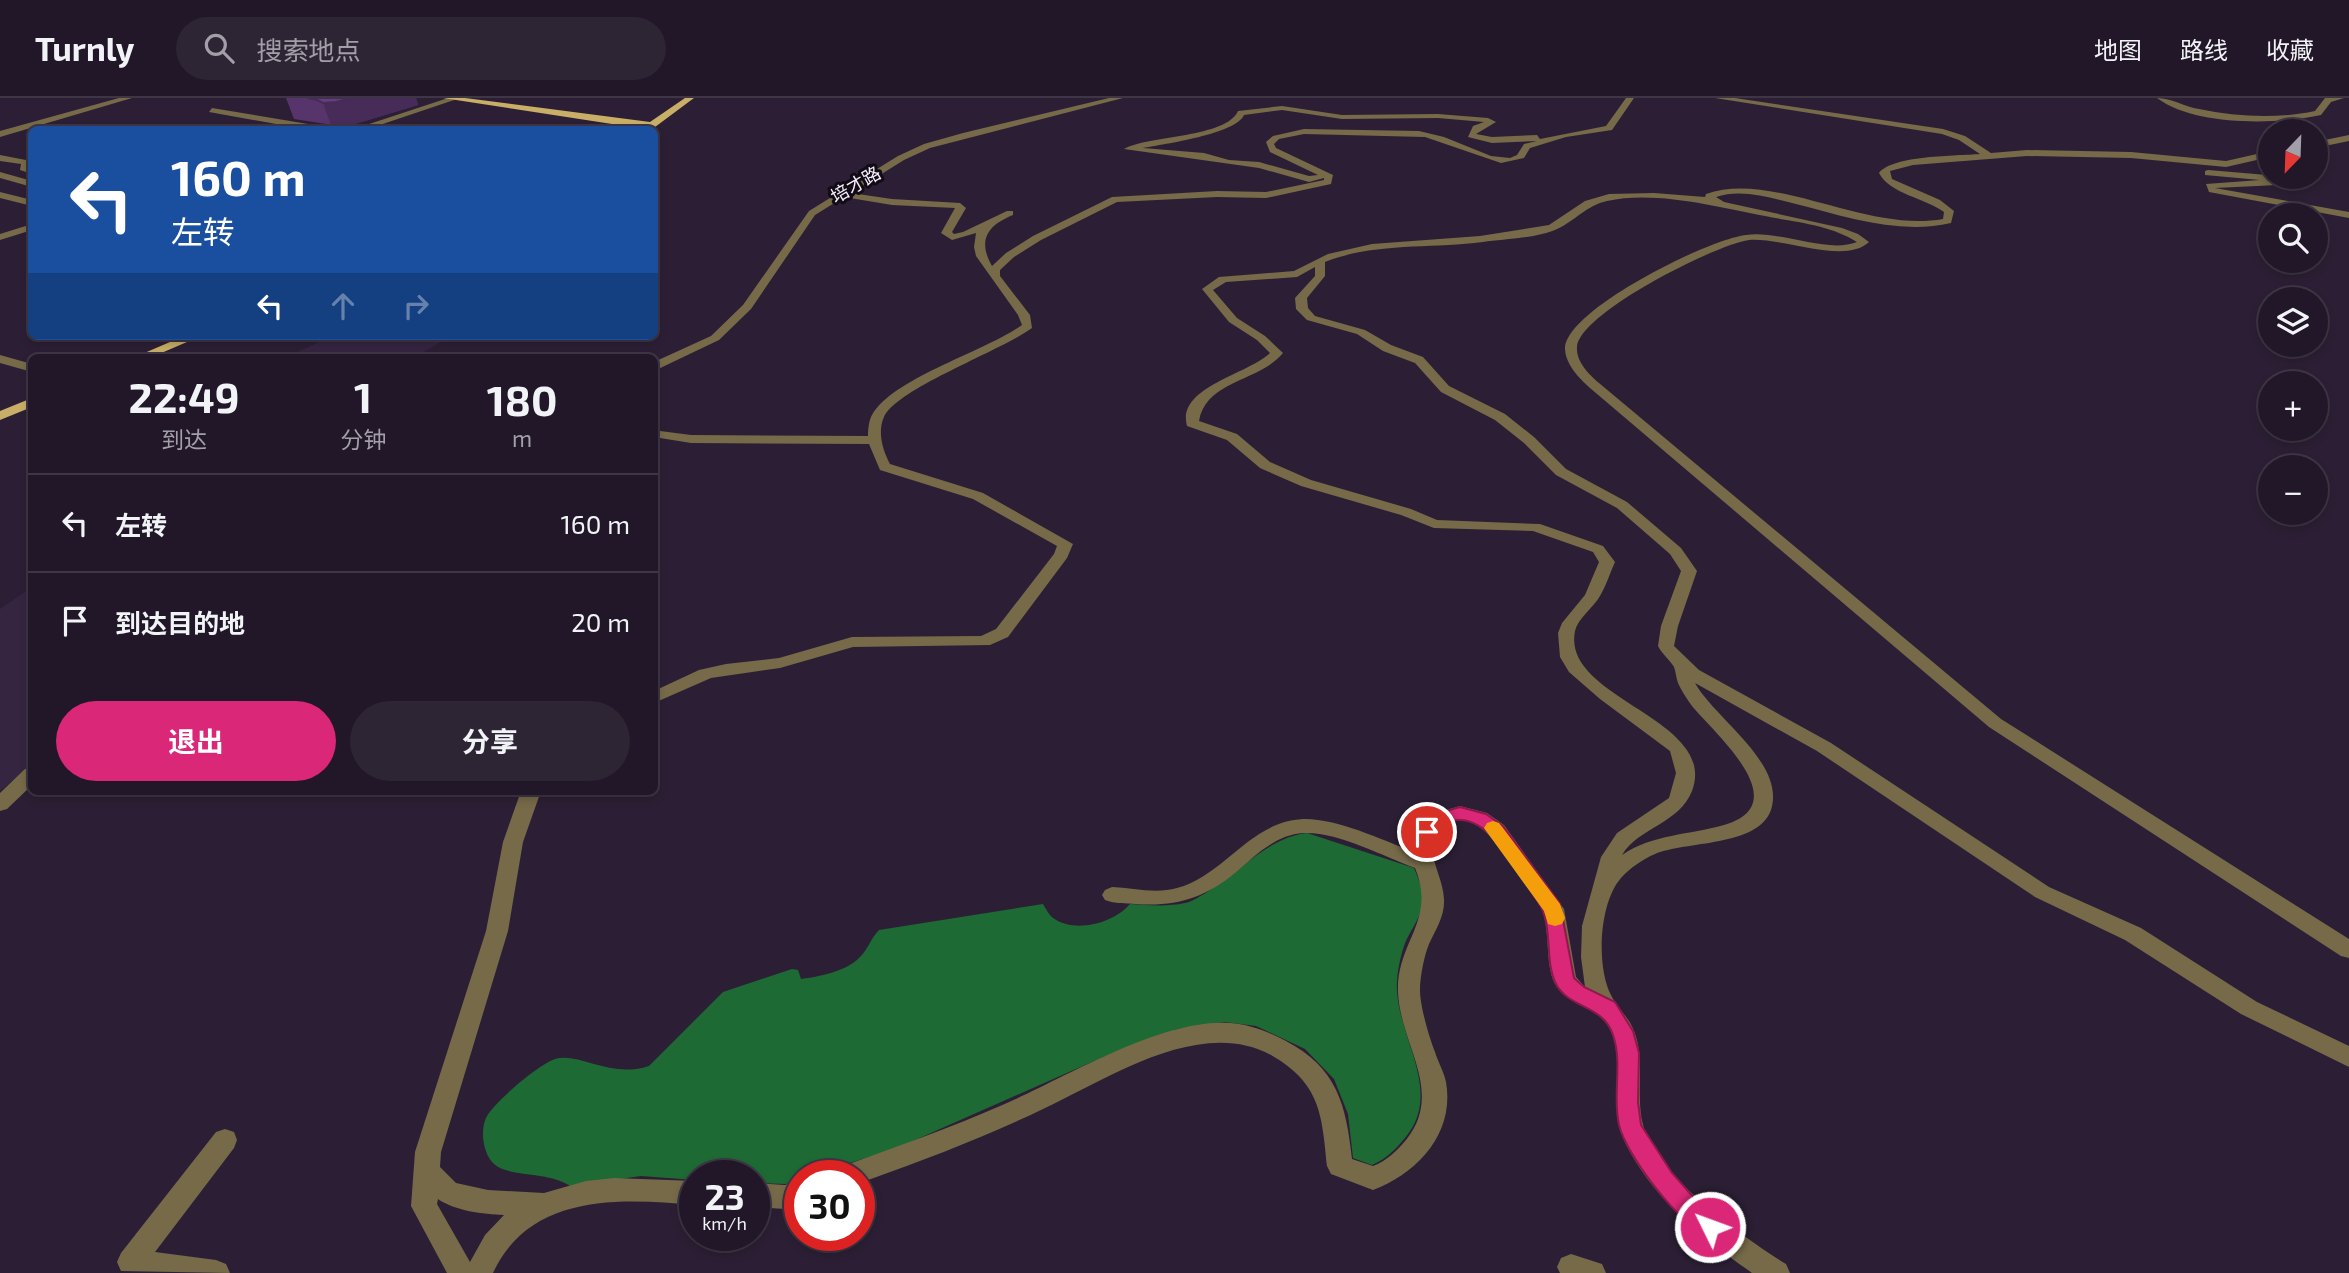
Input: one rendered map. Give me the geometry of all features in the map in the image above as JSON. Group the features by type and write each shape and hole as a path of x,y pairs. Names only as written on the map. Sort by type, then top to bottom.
{"main road":[{"path":"447,98 469,99 642,126"},
{"path":"649,126 690,98"},
{"path":"149,354 185,340"},
{"path":"0,416 28,404"}],"street":[{"path":"28,126 128,98"},
{"name":"培才路","path":"658,365 715,338 747,307 812,213 840,194 928,146 1119,98"},
{"path":"995,276 995,270 1010,255 1087,211 1115,199 1282,194 1328,182 1330,177 1309,165 1280,154 1269,144 1278,136 1310,132 1421,134 1447,140 1487,158 1503,161 1518,159 1527,146 1557,137 1609,128 1630,98"},
{"path":"1719,98 1943,132 1962,138 1989,156"},
{"path":"2161,98 2169,103 2216,114 2271,119 2318,113 2328,100 2340,98"},
{"path":"368,126 453,99"},
{"path":"1268,99 1243,108 1238,119 1222,128 1128,149 1245,163 1309,179 1327,176"},
{"path":"1241,113 1282,108 1342,117 1438,116 1492,120 1476,128 1471,135 1492,140 1557,137"},
{"path":"212,110 303,126"},
{"path":"0,134 28,126"},
{"path":"2328,142 2349,138"},
{"path":"1714,201 1709,197 1712,193 1742,191 1894,223 1930,227 1948,221 1949,211 1937,202 1888,181 1884,173 1887,169 1913,162 2048,153 2226,164 2258,157"},
{"path":"2159,158 2146,160 2212,174 2267,178 2278,183 2209,186 2212,190 2349,215"},
{"path":"0,160 6,164 0,169"},
{"path":"0,160 28,163"},
{"path":"0,175 28,183"},
{"path":"840,194 892,202 957,205 961,208 960,213 946,233 952,237 965,235 1010,214"},
{"path":"0,195 28,202"},
{"path":"1776,1273 1695,1216 1645,1154 1630,1127 1626,1089 1628,1053 1623,1031 1596,986 1592,965 1592,940 1615,849 1627,836 1673,808 1680,798 1685,773 1684,759 1677,747 1597,687 1575,667 1569,657 1566,633 1570,623 1592,596 1607,562 1598,549 1535,527 1434,524 1406,512 1285,475 1265,465 1232,437 1192,423 1196,405 1213,389 1254,370 1277,353 1226,313 1207,289 1209,286 1235,278 1297,274 1320,261 1392,243 1480,239 1552,228 1588,203 1609,197 1654,196 1714,201 1835,229 1860,238 1864,242 1855,248 1842,248 1772,237 1741,238 1625,293 1580,326 1571,344 1572,356 1586,378 1995,723 2349,950"},
{"path":"658,696 705,674 726,668 780,663 852,642 984,641 1002,632 1062,555 1065,544 978,496 885,467 875,440 878,416 894,398 966,358 1009,340 1028,326 1024,315 987,268 978,244 980,231 986,225"},
{"path":"0,237 28,228"},
{"path":"1320,261 1320,276 1301,299 1302,309 1311,318 1361,332 1387,348 1419,360 1445,389 1514,427 1561,472 1622,505 1676,551 1689,571 1687,582 1670,618 1666,646 1682,666 1720,691 1824,747 2042,892 2133,934 2249,1008 2349,1057"},
{"path":"0,359 28,367"},
{"path":"660,435 691,439 875,440"},
{"path":"1605,885 1620,867 1650,848 1732,830 1750,822 1761,813 1763,800 1759,780 1750,761 1738,743 1694,693 1684,678 1682,666"},
{"path":"0,804 28,777"},
{"path":"462,1273 424,1206 426,1172 429,1152 497,931 513,842 530,795"},
{"path":"875,1167 901,1159 1033,1103 1109,1066 1171,1043 1225,1032 1252,1036 1297,1056 1322,1083 1335,1116 1340,1166 1373,1178 1392,1170 1428,1131 1434,1113 1434,1081 1422,1050 1409,991 1417,947 1431,918 1434,901 1421,846 1427,832 1443,818 1460,814 1480,818 1497,830 1553,909 1564,981 1577,993 1608,1008"},
{"path":"1112,895 1158,898 1182,895 1214,877 1268,837 1285,828 1307,825 1423,863"},
{"path":"216,1273 131,1262 225,1140"},
{"path":"426,1172 449,1193 488,1202 542,1205"},
{"path":"479,1273 495,1242 517,1221 542,1205 575,1196 637,1188 679,1192"}],"shaded area":[{"path":"323,340 445,340 419,354 293,354"},
{"path":"28,590 28,768 0,791 0,609"}],"green space":[{"path":"1307,833 1414,868 1422,891 1421,911 1403,949 1397,985 1400,1010 1420,1085 1420,1103 1416,1121 1405,1138 1390,1154 1372,1165 1353,1158 1348,1114 1334,1079 1305,1049 1256,1026 1225,1022 1177,1029 1103,1057 897,1148 859,1160 784,1160 784,1184 770,1184 770,1160 679,1160 679,1179 641,1176 570,1186 551,1178 501,1168 490,1160 487,1154 483,1129 490,1111 517,1085 548,1062 564,1058 609,1068 635,1069 649,1066 723,992 792,969 798,970 801,979 840,970 859,958 879,930 1043,904 1052,917 1062,923 1083,926 1094,924 1123,911 1130,904 1164,905 1190,902 1217,886 1265,849 1292,836"}],"building":[{"path":"308,98 351,98 323,103"}],"slow traffic":[{"path":"1493,828 1553,909 1555,918"}],"route":[{"path":"1427,832 1443,818 1460,814 1480,818 1497,830 1553,909 1558,927 1564,981 1577,993 1608,1008 1623,1031 1628,1053 1626,1076 1630,1127 1664,1181 1695,1216 1710,1227"}]}
